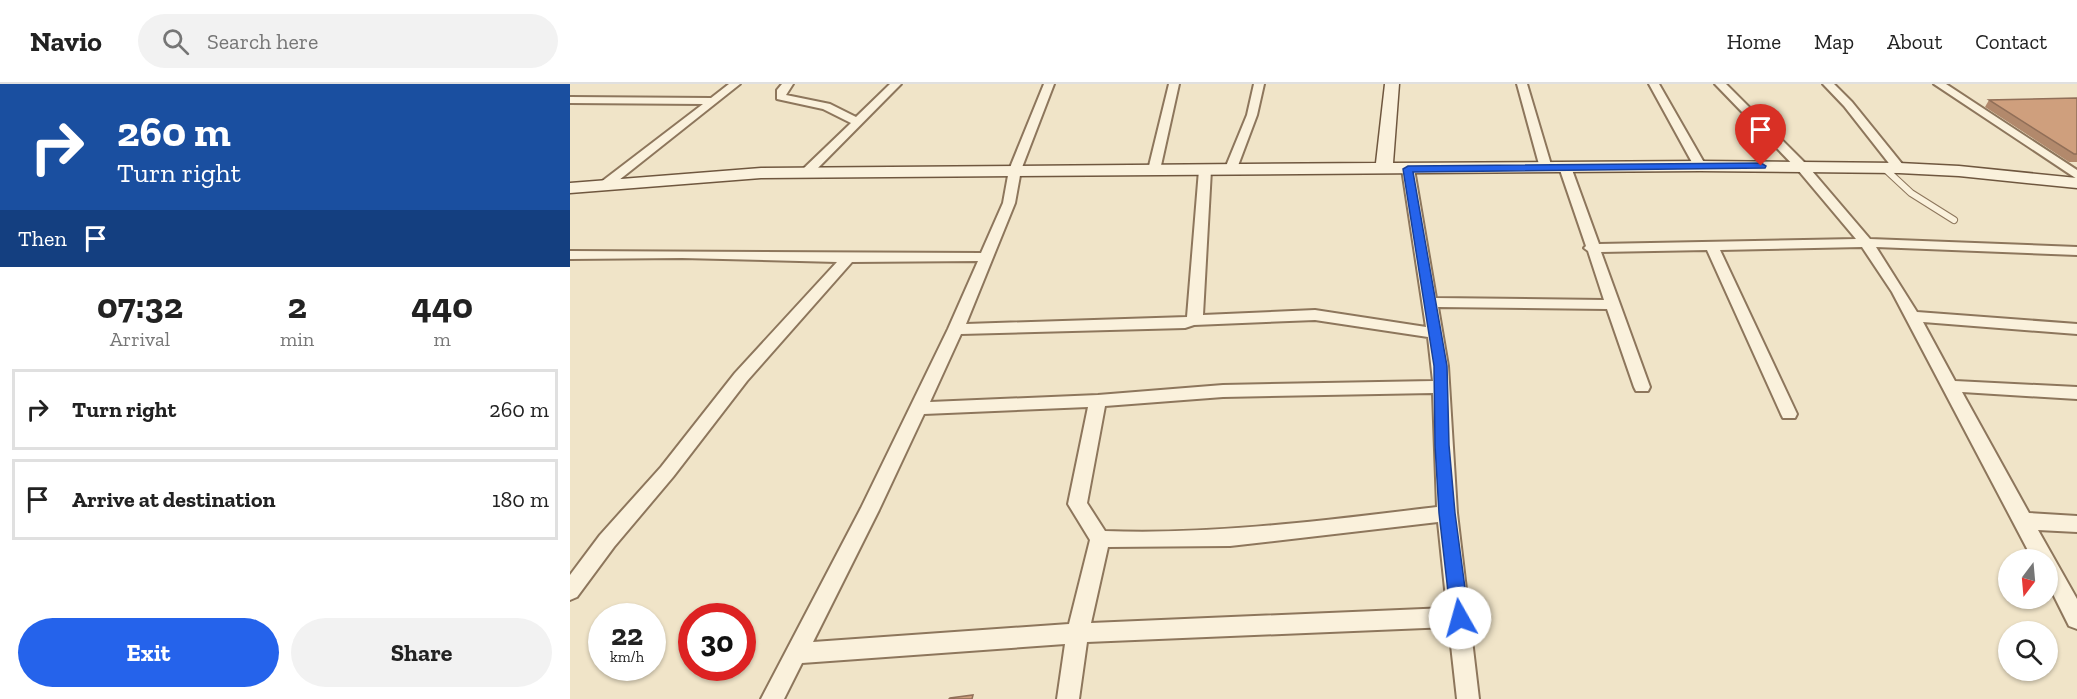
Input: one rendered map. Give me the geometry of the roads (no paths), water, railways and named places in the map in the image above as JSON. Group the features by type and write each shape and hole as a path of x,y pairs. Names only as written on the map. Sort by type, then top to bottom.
{"main road":[{"path":"1384,169 1392,84"},
{"path":"570,188 750,174 807,172 1230,171 1700,166 1891,167 2077,183"}],"street":[{"path":"604,185 735,84"},
{"path":"788,84 782,90 781,97 826,106 858,122"},
{"path":"807,172 896,84"},
{"path":"772,699 870,510 956,330 1009,203 1015,170 1049,84"},
{"path":"1154,170 1174,84"},
{"path":"1230,171 1252,115 1259,84"},
{"path":"1522,84 1546,168"},
{"path":"1654,84 1700,166"},
{"path":"1720,84 1802,167 1866,243 1899,292 2038,549"},
{"path":"1828,84 1848,104 1891,167"},
{"path":"1939,84 2077,175"},
{"path":"570,100 713,101"},
{"path":"1565,167 1591,248 1641,387"},
{"path":"1408,169 1430,302 1441,387 1447,513 1468,699"},
{"path":"1192,320 1196,315 1205,171"},
{"path":"1591,248 1755,243 1866,243 2077,251"},
{"path":"1712,246 1789,414"},
{"path":"570,255 987,257"},
{"path":"570,591 607,541 667,472 741,377 848,258"},
{"path":"1430,302 1613,305"},
{"path":"956,330 1185,323 1192,320 1316,315 1434,333"},
{"path":"1910,316 2077,329"},
{"path":"1951,386 2077,393"},
{"path":"918,408 1098,401 1223,392 1441,387"},
{"path":"1068,699 1078,633 1100,539 1077,504 1098,401"},
{"path":"1100,539 1195,540 1311,530 1447,513"},
{"path":"2024,521 2077,524"},
{"path":"2058,584 2077,620"},
{"path":"796,653 1078,633 1460,618"}],"lane":[{"path":"1891,167 1911,193 1954,220"}]}
